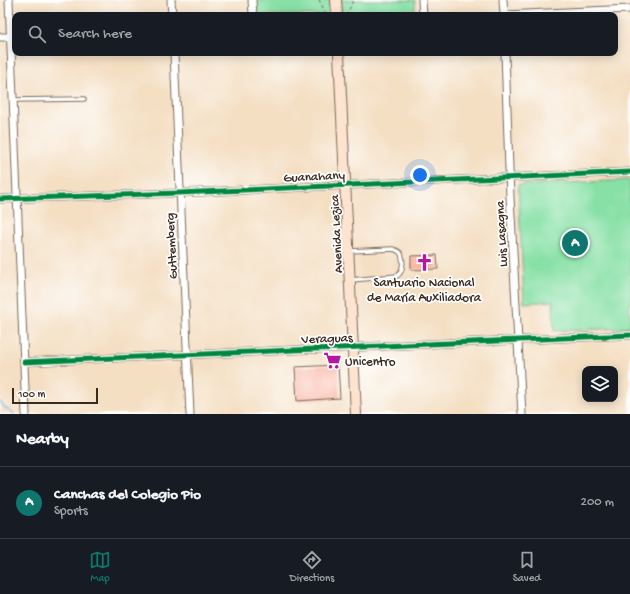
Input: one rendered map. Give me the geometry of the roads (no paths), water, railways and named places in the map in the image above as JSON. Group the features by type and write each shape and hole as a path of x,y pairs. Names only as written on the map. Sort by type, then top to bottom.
{"street":[{"path":"9,0 12,28"},
{"path":"171,0 172,12"},
{"path":"252,0 253,12"},
{"path":"336,0 337,12"},
{"path":"422,0 422,12"},
{"path":"503,0 504,12"},
{"path":"567,12 630,9"},
{"path":"0,37 12,37"},
{"path":"13,56 13,100 26,414"},
{"name":"Guttemberg","path":"174,56 190,414"},
{"name":"Avenida Lezica","path":"339,56 356,414"},
{"name":"Luis Lasagna","path":"504,56 522,414"},
{"name":"Guanahany","path":"0,199 180,193 345,184 630,172"},
{"name":"Veraguas","path":"24,362 630,335"}],"lane":[{"path":"13,100 84,99"},
{"path":"348,251 393,249 398,250 401,254 402,270 397,276 350,280"}],"waterway":[{"path":"0,402 5,408 14,414"}],"place":[{"name":"Canchas del Colegio Pio","path":"575,243"},
{"name":"Santuario Nacional de María Auxiliadora","path":"424,262"},
{"name":"Unicentro","path":"332,360"}]}
